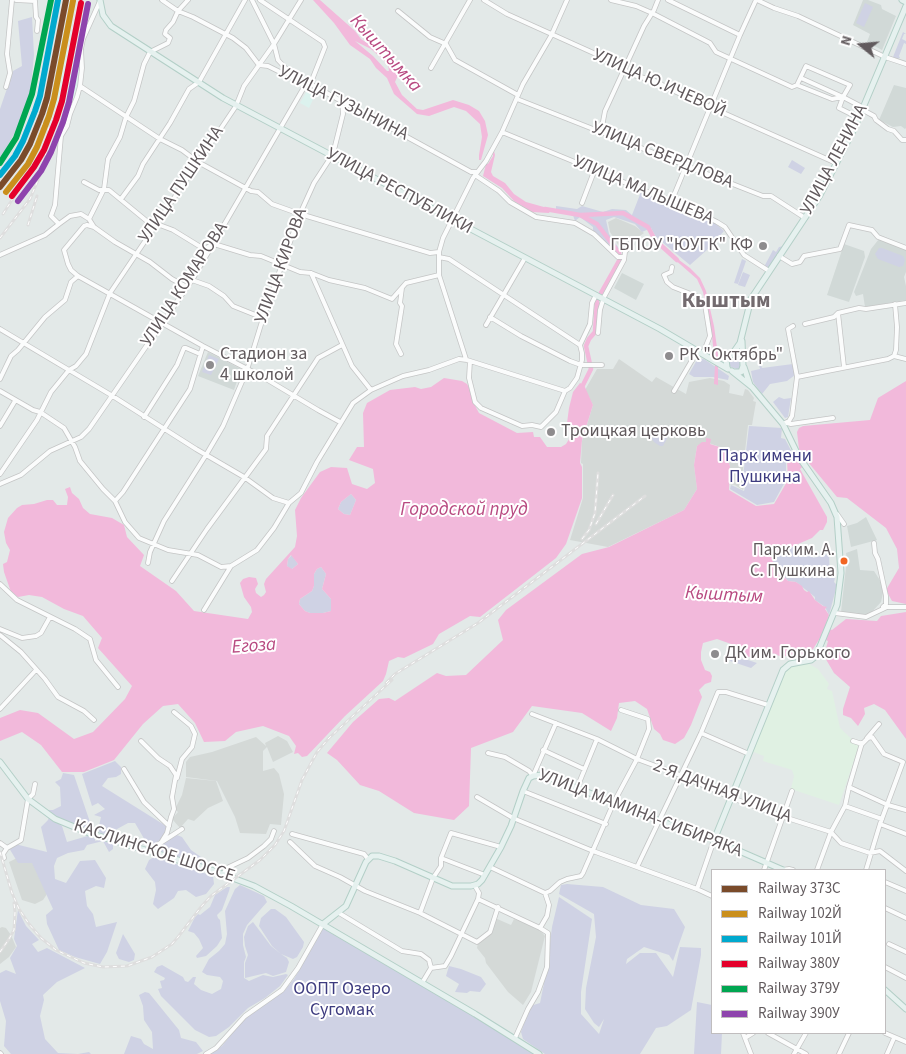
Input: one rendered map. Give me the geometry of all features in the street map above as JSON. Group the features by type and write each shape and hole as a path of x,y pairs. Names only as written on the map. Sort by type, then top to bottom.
{"main road":[{"name":"УЛИЦА РЕСПУБЛИКИ","path":"100,0 103,16 111,26 210,91 700,352 730,370 752,387"},
{"path":"902,0 906,2"},
{"name":"УЛИЦА ЛЕНИНА","path":"742,335 751,299 820,195 859,118 906,6"},
{"path":"742,335 738,347 726,364 730,370 741,372 744,366"},
{"path":"714,840 784,668 792,663 813,659 822,642 835,613 842,573 835,512 831,503 799,457 785,423 752,387 745,374 742,335"},
{"path":"718,362 732,354 738,355 743,360"},
{"name":"КАСЛИНСКОЕ ШОССЕ","path":"0,762 28,799 42,811 68,825 223,874 254,886 323,924 539,1054"},
{"name":"УЛИЦА МАМИНА-СИБИРЯКА","path":"533,776 542,775 577,788 714,840 780,869"},
{"path":"323,924 346,906 368,859 372,856 379,856 409,866 452,886 475,886 482,880 501,847 523,791 529,778 533,776"},
{"path":"886,991 906,1009"}],"street":[{"path":"6,87 10,72 7,54 14,0 35,1 36,17 38,20 36,31"},
{"path":"59,224 51,216 55,205 61,136 67,126 80,86 83,39 100,0"},
{"name":"УЛИЦА ГУЗЫНИНА","path":"162,0 178,11 226,34 246,48 259,65 292,74 476,174 510,202 536,217 575,224 594,234 618,257 624,257"},
{"path":"88,219 104,189 108,159 120,138 126,117 134,100 144,64 150,52 168,43 170,38 165,34 166,30 173,22 178,11 188,0"},
{"path":"121,199 138,176 143,164 189,89 199,82 245,0"},
{"path":"252,0 274,44 278,60 292,74"},
{"path":"260,0 289,18"},
{"name":"УЛИЦА ПУШКИНА","path":"0,474 37,420 51,392 89,350 110,293 236,106 244,86 274,44 301,0"},
{"path":"431,68 470,0"},
{"name":"УЛИЦА Ю.ИЧЕВОЙ","path":"484,0 551,36 618,64 630,74 658,82 665,87 836,163"},
{"path":"567,0 551,36 518,97 502,132 486,161 476,174 452,220 439,252 439,274 463,352 468,360 475,402 481,408 522,426 532,425 541,427 556,412 566,391 577,378 583,365 580,345 590,324 592,303 609,286 624,260 624,252 632,244"},
{"path":"611,0 652,12 710,43 716,52 792,87 797,85 832,99 844,97"},
{"path":"600,132 605,111 658,0"},
{"path":"668,0 740,35"},
{"path":"672,200 730,58 757,0 811,21 885,57 906,64"},
{"name":"УЛИЦА СВЕРДЛОВА","path":"398,11 430,37 446,44 455,60 518,97 600,132 762,196 771,196 805,218"},
{"name":"УЛИЦА КОМАРОВА","path":"0,484 21,475 50,451 85,434 192,280 303,90 310,85 325,46 323,42 289,18"},
{"path":"797,85 806,66 850,85 838,108 859,118"},
{"path":"801,78 844,97 874,116 876,120 894,131 902,140 906,140"},
{"path":"80,86 160,139 246,188 258,192 272,204 430,253 439,252"},
{"name":"УЛИЦА КИРОВА","path":"148,563 153,544 164,521 224,426 247,370 263,318 300,214 314,183 331,156 343,114 342,101"},
{"name":"УЛИЦА МАЛЫШЕВА","path":"502,132 660,197 672,200 721,224 744,255 769,271"},
{"path":"582,203 595,169"},
{"path":"84,182 99,190 108,190 121,199 131,210 155,225 173,230 204,249 214,244 250,256 261,256 300,272 311,273 329,280 366,288 392,299 406,283 439,274"},
{"path":"0,255 45,235 70,216 81,214 94,227"},
{"path":"779,256 792,264 800,262 804,256 840,249 849,225 872,230 878,237 906,248"},
{"path":"187,287 94,227 84,226 64,250 68,264 78,276 110,293 121,302 261,376 340,422"},
{"path":"439,257 450,259 580,345"},
{"path":"486,325 525,258"},
{"path":"672,267 672,272 664,275 666,282 673,287 696,296 705,305 710,336 674,391"},
{"path":"311,273 352,366 371,390"},
{"path":"0,378 11,356 44,317 65,300 71,282 78,276"},
{"path":"192,280 209,286 224,296 234,306 263,318"},
{"path":"401,354 396,344 402,306 400,303 402,286"},
{"path":"598,332 599,297"},
{"path":"805,324 834,318 838,313 859,308 866,309 906,303"},
{"path":"894,356 897,327 895,304"},
{"path":"838,313 844,367"},
{"path":"490,317 558,356 583,365 602,365"},
{"path":"785,423 792,416 797,377 788,329 793,326"},
{"path":"0,329 112,395 144,417 244,477 273,498 289,503"},
{"path":"115,501 123,492 190,389 203,346"},
{"path":"172,581 244,477 266,449 267,436 318,358 342,346"},
{"path":"144,417 184,348 200,354"},
{"path":"459,359 463,352"},
{"path":"797,377 888,359 894,356 906,359"},
{"path":"0,391 15,401 40,412 64,428 75,447 80,461 115,501 125,522 139,538 168,550 198,555 221,567 231,566 257,550 274,528 289,503 301,493 340,422 353,403 371,390 403,376 429,370 459,359 468,360 566,391"},
{"path":"0,426 15,401"},
{"path":"785,423 791,424 833,418"},
{"path":"835,512 844,524"},
{"path":"835,613 866,616 874,614 886,604 886,596 874,543"},
{"path":"204,610 231,566"},
{"path":"0,584 17,600 75,629 90,639 96,660 118,687"},
{"path":"882,608 906,607"},
{"path":"0,629 22,638 36,636 41,634 50,617"},
{"path":"0,635 21,652 45,678 58,697 84,711 94,720"},
{"path":"1,705 36,670"},
{"path":"637,867 701,733 718,692 726,692 768,705"},
{"path":"490,867 544,892 550,891 560,882 581,876 606,824 614,802 637,759 649,729 648,719 621,710"},
{"path":"162,841 167,833 174,809 172,796 182,759 192,748 195,734 191,726 174,712"},
{"name":"2-Я ДАЧНАЯ УЛИЦА","path":"532,714 597,739 637,759 680,775 732,798 831,832 841,844 870,853 880,851 906,871"},
{"path":"533,776 556,723"},
{"path":"817,869 831,832 845,806 848,787 862,744 879,724"},
{"path":"701,733 749,754"},
{"path":"862,744 872,737 884,754 903,762 870,853 866,869"},
{"path":"577,788 597,739"},
{"path":"141,741 174,771 176,780"},
{"path":"854,741 862,744"},
{"path":"543,750 584,769"},
{"name":"УЛИЦА МАМИНА-СИБИРЯКА","path":"488,753 505,758 529,771 533,776"},
{"path":"124,769 144,802 169,826"},
{"path":"4,858 7,848 21,840 28,799 33,794 35,784"},
{"path":"848,787 888,806 906,810"},
{"path":"523,791 606,824"},
{"path":"764,869 792,791"},
{"path":"477,797 513,818 593,851 711,896"},
{"path":"845,806 882,819"},
{"path":"880,824 906,834"},
{"path":"148,851 182,830"},
{"path":"223,874 227,868 248,858 264,846 271,839 274,831"},
{"path":"420,913 433,878 440,866 441,858 451,833 501,847"},
{"path":"292,834 364,854 368,859"},
{"path":"697,889 714,840"},
{"path":"290,842 315,866 356,886 420,913 477,942 490,932 498,907"},
{"path":"0,843 7,848"},
{"path":"441,858 485,875"},
{"path":"886,882 906,891"},
{"path":"431,968 445,966 478,899 479,893 475,886"},
{"path":"540,928 547,916 549,905 544,892"},
{"path":"478,899 498,907 548,933 547,968 538,992 515,1038"},
{"path":"886,908 906,918"},
{"path":"339,913 402,951 421,954 429,960 431,968 422,983"},
{"path":"206,1054 216,1048 245,1016 282,990 298,968 323,924"},
{"path":"889,944 906,952"},
{"path":"886,968 906,978"},
{"path":"743,1034 751,1054"},
{"path":"745,1038 751,1034"},
{"path":"769,1034 796,1052 806,1054"},
{"path":"796,1052 805,1034"},
{"path":"839,1054 849,1034"},
{"path":"886,1034 906,1042"},
{"path":"887,1054 894,1038"}],"shaded area":[{"path":"863,0 881,5 882,9 896,16 882,50 867,42 870,34 853,25"},
{"path":"60,47 78,48 80,80 73,103 69,102 61,107 52,105"},
{"path":"894,85 906,88 905,129 901,126 893,127 879,120"},
{"path":"308,89 316,93 309,108 300,103"},
{"path":"616,218 635,226 644,233 621,249 610,232 608,222"},
{"path":"879,239 906,250 906,272 904,277 906,300 865,307 863,294 856,296 854,292 871,249"},
{"path":"844,244 864,251 865,257 849,302 827,295"},
{"path":"622,273 644,284 636,300 614,288"},
{"path":"208,352 241,369 234,390 198,376"},
{"path":"619,359 652,382 656,377 686,394 689,382 710,378 724,381 730,385 729,393 743,396 745,389 748,390 754,398 753,401 756,402 752,425 748,425 742,478 746,479 743,490 730,484 730,466 723,448 706,442 697,446 694,465 697,489 684,510 608,547 570,540 583,498 582,441 593,405 585,390 597,369 613,369"},
{"path":"866,517 877,540 851,547 847,526 857,523"},
{"path":"857,549 860,570 874,571 881,582 883,593 881,602 870,614 864,615 841,612 846,567 848,566 846,553"},
{"path":"807,663 818,669 829,684 827,689 832,691 840,728 859,746 839,805 791,789 794,776 792,770 763,761 764,756 751,751 787,668 791,665"},
{"path":"278,736 287,741 293,752 273,762 267,747 263,751 263,771 274,768 279,774 284,794 281,825 270,824 266,834 240,833 235,817 217,781 186,777 186,762 190,757 212,752 256,737 266,746 265,743"},
{"path":"186,778 216,781 223,801 208,808 194,821 188,819 180,828 172,819 178,812 175,809 182,795"},
{"path":"17,858 34,861 49,891 43,900 35,904 22,900 9,862"},
{"path":"495,918 511,925 514,919 538,928 545,936 531,992 523,1005 508,992 477,948 478,942 489,933"},
{"path":"2,927 6,928 11,935 16,947 9,957 0,964 0,928"}],"green space":[{"path":"865,3 873,7 864,27 856,23"},
{"path":"32,17 34,55 29,106 0,160 0,109 13,71 22,66 18,21"},
{"path":"903,32 906,34 904,34 902,39 906,41 906,44 904,43 900,58 897,59 893,57"},
{"path":"792,160 805,168 801,174 788,167"},
{"path":"641,192 681,207 715,223 724,231 690,265 656,237 651,228 642,232 635,224 614,217 606,220 609,234 620,250 616,252 593,231 593,227 580,217 575,221 572,212 556,210 556,206 577,209 582,206 603,212 612,209 626,210 632,215"},
{"path":"784,246 769,268 764,267 773,250 776,252 779,247"},
{"path":"879,248 903,256 905,260 903,266 899,267 878,259 875,254"},
{"path":"742,259 746,261 738,284 734,283"},
{"path":"743,272 750,275 745,287 738,285"},
{"name":"Стадион за 4 школой","path":"209,355 219,359 211,375 202,372"},
{"path":"736,356 739,357 741,368 739,370 729,366 729,361"},
{"path":"698,358 704,359 729,376 728,380 713,377 694,377 689,374"},
{"path":"793,364 795,375 787,381 770,384 762,394 753,382 751,371 760,369 759,365 762,368"},
{"path":"779,397 784,399 791,398 788,417 785,418 773,402"},
{"name":"Парк имени Пушкина","path":"749,426 782,428 781,438 785,439 795,458 786,458 786,480 774,502 757,505 730,489 731,485 744,491 747,479 743,477"},
{"path":"663,427 668,428 669,435 663,446 660,446 652,439 657,429 661,430"},
{"path":"351,494 356,500 350,515 344,514 338,509 341,502"},
{"path":"798,545 800,550 812,555 813,558 829,554 830,578 835,578 834,582 837,585 829,615 825,607 815,600 815,597 796,582 788,581 773,564 777,553"},
{"path":"292,555 298,564 290,569 287,566 288,559"},
{"path":"321,567 326,574 322,589 331,599 331,611 310,613 305,611 299,604 300,599 312,591 314,574"},
{"path":"731,658 757,663 751,668 730,661"},
{"path":"115,761 121,767 121,774 108,778 102,786 166,826 167,832 162,839 152,845 146,842 135,823 128,823 108,834 101,834 98,830 101,817 94,815 105,809 98,803 92,806 82,774"},
{"path":"63,773 74,775 93,831 56,818 46,810 53,810 61,806 60,787 55,782 61,779"},
{"path":"49,817 62,826 67,842 91,835 96,837 95,841 103,839 113,843 113,849 109,852 103,841 87,845 84,850 68,853 57,858 54,866 55,879 66,883 80,861 95,860 106,878 104,888 96,886 85,891 87,906 93,914 96,927 117,922 107,952 100,964 59,950 47,924 46,915 53,909 32,863 18,863 9,848 15,844 47,852 41,827"},
{"path":"177,835 182,837 191,850 201,857 204,862 201,865 158,852 158,846"},
{"path":"154,857 213,876 214,884 206,894 196,897 186,890 178,891 174,898 158,909 153,904 156,890 155,882 145,869 149,860"},
{"path":"240,885 264,896 267,902 247,925 243,934 246,957 244,962 244,978 249,981 263,975 273,977 288,975 280,986 248,1008 229,1027 216,1036 209,1037 195,1030 161,996 158,989 162,988 160,981 165,978 154,972 157,967 162,965 183,977 185,981 188,982 193,977 196,977 194,984 201,990 212,994 221,989 223,981 220,977 207,975 202,972 209,959 225,944 227,934 225,911 235,889"},
{"path":"561,885 603,887 641,905 674,909 685,927 673,961 669,955 644,947 627,959 626,964 640,953 656,953 673,977 680,947 701,948 691,1010 667,1026 656,1028 640,1054 545,1054 523,1039 521,1032 530,1006 540,1003 552,927 559,897 592,919 581,992 581,1014 599,1034 604,1019 599,1027 585,1009 586,988 596,937 594,914 559,894"},
{"path":"230,887 229,891 222,910 217,915 220,920 222,938 217,946 206,956 197,958 196,956 203,948 194,933 188,931 195,917 210,907 215,895"},
{"path":"271,909 275,909 286,917 304,942 297,957 293,959 281,954 272,946 259,926 261,918"},
{"path":"18,910 26,926 39,940 32,944 38,952 47,948 85,968 57,982 43,995 44,1000 40,1016 45,1039 58,1053 78,1054 11,1054 4,1046 6,1021 0,1001 0,973 6,970 16,974 10,958 17,946 14,939"},
{"path":"253,922 271,946 289,962 286,972 273,976 266,973 245,978 245,963 248,955 244,937 248,926"},
{"name":"ООПТ Озеро Сугомак","path":"323,928 476,1016 535,1054 209,1054 222,1046 246,1016 284,991 294,979"},
{"path":"123,934 135,954 134,960 129,962 119,959 116,953"},
{"path":"449,966 481,977 486,984 480,992 455,992 459,984 446,976"},
{"path":"145,992 149,993 179,1030 181,1038 196,1042 203,1051 197,1054 124,1054 131,1036 141,1039 144,1044 153,1049 152,1032 144,1020 143,1006 139,995"},
{"path":"697,1002 711,1005 711,1034 722,1034 721,1054 694,1054"}],"water":[{"path":"313,0 320,0 355,31 361,39 376,49 395,67 404,68 405,71 399,73 395,82 402,95 417,109 423,110 453,100 469,105 479,111 485,121 488,135 481,160 479,160 482,137 480,124 466,111 454,107 429,116 417,114 394,94 387,78 376,68 370,59 350,45 334,23","holes":["355,41 371,49 388,64 389,71"]},
{"path":"493,151 495,155 491,172 493,176 505,183 514,194 526,202 551,209 549,213 532,212 514,201 502,188 483,176 486,164 488,164 493,156"},
{"path":"675,257 700,278 706,291 718,355 718,385 714,384 715,365 712,336 703,292 697,279 673,258"},
{"name":"Городской пруд","path":"444,378 462,381 467,384 471,391 473,402 479,413 517,433 533,432 534,437 540,437 547,447 561,447 566,444 571,436 567,423 573,392 580,383 584,385 593,405 582,440 580,463 582,467 582,498 566,544 556,558 480,617 470,616 439,634 433,644 404,658 398,657 389,661 383,681 345,716 307,756 302,757 298,753 294,754 296,746 289,736 263,726 236,732 225,741 204,742 195,723 178,704 163,706 143,724 114,760 84,772 62,772 41,745 22,732 0,741 0,718 20,710 38,713 74,739 93,732 125,699 132,686 98,648 102,638 83,616 64,609 42,597 29,595 18,597 11,592 3,564 7,562 10,550 6,543 4,532 8,518 17,508 22,505 47,500 53,500 57,505 67,505 68,497 65,489 70,487 83,508 90,514 112,518 124,525 127,537 144,555 140,566 176,591 194,611 248,619 252,612 251,607 244,597 240,583 243,579 249,577 256,578 258,584 255,589 256,593 261,597 264,595 266,592 264,584 266,579 295,547 297,536 295,510 301,498 320,472 331,467 347,468 352,484 367,489 375,483 373,469 349,460 357,447 364,447 363,413 367,403 390,390 431,387","holes":["351,494 356,500 350,515 344,514 338,509 341,502","291,555 298,564 292,569 287,566","321,567 326,574 322,589 331,599 331,611 310,613 305,611 299,604 300,599 312,591 314,574"]},
{"path":"906,381 906,604 892,601 886,590 899,568 897,549 886,528 847,498 837,497 808,462 800,469 827,517 827,522 823,530 820,530 812,538 777,553 773,564 788,581 796,582 802,586 804,590 809,591 815,600 827,607 825,609 829,615 825,627 832,630 846,619 877,621 881,616 906,612 906,739 885,710 874,704 864,708 865,714 858,726 851,718 843,715 850,687 834,673 824,656 828,641 820,638 813,649 801,656 779,656 769,653 763,657 749,657 736,655 734,645 717,639 703,643 701,660 705,670 710,672 712,676 711,682 705,684 699,690 702,697 684,738 675,744 663,740 654,729 647,709 635,701 619,703 617,718 611,731 582,713 532,706 513,732 471,748 469,806 454,820 414,813 379,791 360,785 337,760 327,753 353,722 379,699 389,698 395,701 437,673 446,676 466,675 503,640 498,620 506,610 582,554 609,547 684,510 697,489 694,465 697,446 702,442 706,442 706,438 711,439 710,444 723,448 730,466 729,490 756,506 774,504 788,480 787,459 798,462 804,457 799,449 797,432 799,428 803,426 870,420 878,398"}],"waterway":[{"name":"Кыштымка","path":"545,209 580,215 597,224 619,253 620,259 597,300 595,332 586,346 591,369 581,389"},
{"path":"581,215 623,213 648,227 655,240 677,260"}],"railway":[{"path":"0,238 30,199 44,166 48,138 49,98 59,48"},
{"path":"3,214 19,189 28,170 44,120"},
{"path":"28,225 37,196"},
{"path":"582,539 589,530 595,513 598,473"},
{"path":"596,524 613,495"},
{"path":"386,683 395,674 478,623 645,496"},
{"path":"0,852 12,893 19,909 41,938 56,950 84,963 103,967 127,966 152,957 172,944 211,896 260,860 275,845 284,831 302,780 317,752 329,738 392,680"},
{"path":"0,952 14,930 14,903"}],"rail line":[{"name":"379У","path":"0,163 16,138 32,94 51,0"},
{"name":"101Й","path":"0,175 15,156 23,141 40,96 58,0"},
{"name":"373C","path":"0,187 21,160 30,144 42,114 47,98 66,0"},
{"name":"102Й","path":"6,192 28,164 49,116 73,1"},
{"name":"380У","path":"12,196 44,150 56,120 62,101 81,3"},
{"name":"390У","path":"18,201 41,171 63,122 69,102 88,4"}],"place":[{"name":"ГБПОУ \"ЮУГК\" КФ","path":"763,246"},
{"name":"РК \"Октябрь\"","path":"669,356"},
{"name":"Стадион за 4 школой","path":"210,365"},
{"name":"Троицкая церковь","path":"551,432"},
{"name":"Парк им. А. С. Пушкина","path":"844,561"},
{"name":"ДК им. Горького","path":"715,654"}],"district":[{"name":"Кыштым","path":"726,302"}],"water label":[{"name":"Егоза","path":"254,647"}]}
